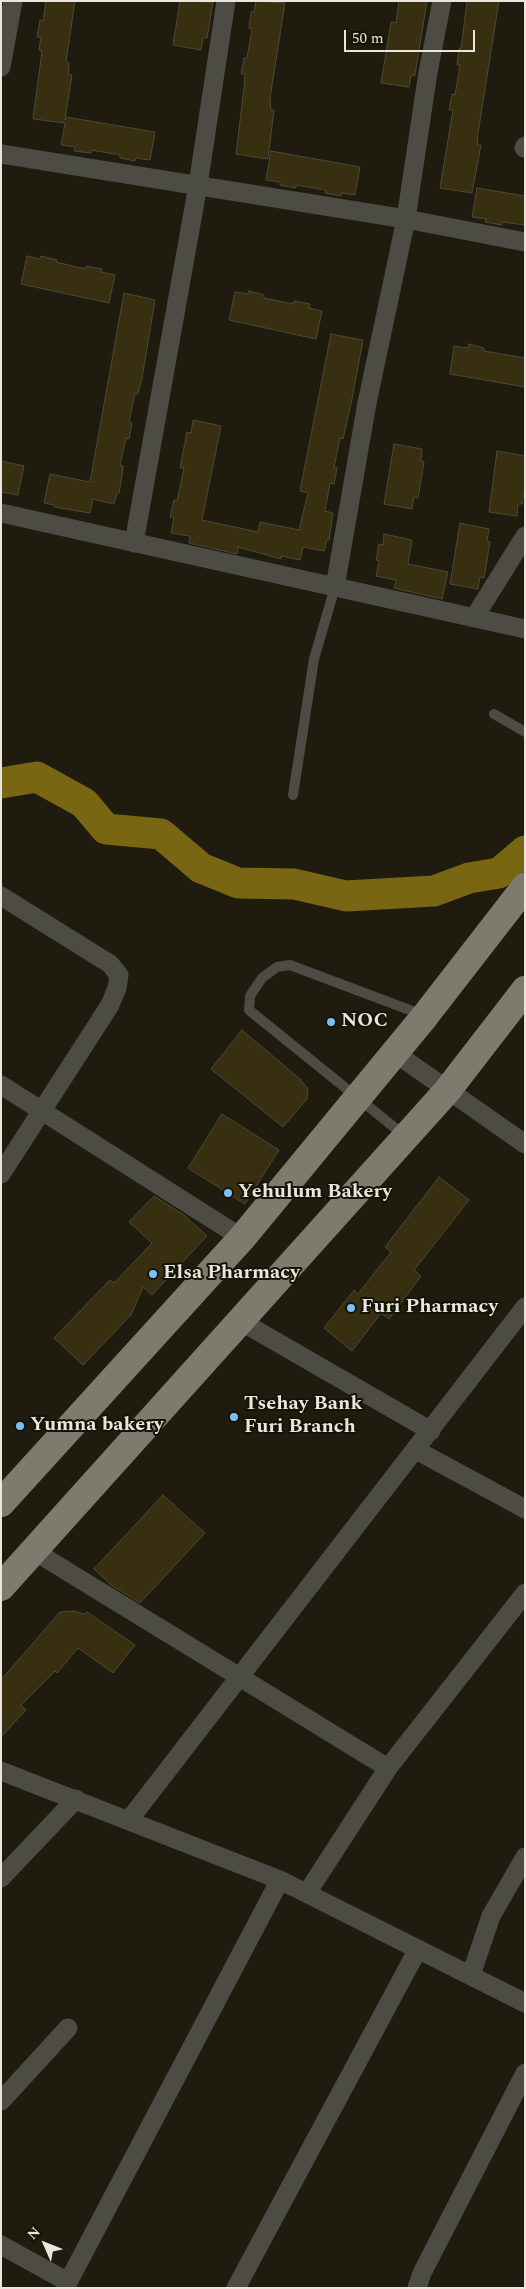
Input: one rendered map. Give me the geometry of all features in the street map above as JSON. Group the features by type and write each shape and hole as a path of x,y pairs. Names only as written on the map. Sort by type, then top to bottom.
{"main road":[{"path":"1,1503 242,1238 425,1016 525,887"},
{"path":"1,1587 242,1322 447,1091 525,990"}],"street":[{"path":"1,67 13,1"},
{"path":"134,543 198,185 226,1"},
{"path":"335,587 367,403 406,219 428,72 442,1"},
{"path":"1,154 406,219 525,242"},
{"path":"1,513 525,629"},
{"path":"474,618 525,536"},
{"path":"1,1174 110,1006 117,988 119,975 110,964 3,900"},
{"path":"395,1053 525,1144"},
{"path":"1,1085 242,1238"},
{"path":"129,1820 525,1307"},
{"path":"242,1322 431,1431"},
{"path":"416,1450 525,1509"},
{"path":"34,1551 388,1768"},
{"path":"307,1893 388,1768 525,1593"},
{"path":"1,1771 280,1880 525,2003"},
{"path":"1,1878 76,1799"},
{"path":"471,1976 491,1916 525,1856"},
{"path":"1,2246 67,2285 280,1880"},
{"path":"236,2288 418,1949"},
{"path":"1,2101 68,2028"},
{"path":"417,2288 422,2273 525,2073"}],"lane":[{"path":"293,795 314,659 335,587"},
{"path":"494,714 525,732"},
{"path":"405,1137 249,1010 250,996 262,978 276,966 290,965 425,1016"}],"building":[{"path":"46,1 75,1 66,62 69,63 68,74 72,75 65,120 66,117 155,132 150,160 136,158 135,161 120,158 120,155 91,150 91,153 74,151 75,147 61,145 65,123 33,119 42,51 39,50 41,37 37,37 40,20 43,21"},
{"path":"180,1 213,2 207,38 203,38 201,50 173,45"},
{"path":"256,1 285,3 270,98 271,110 274,110 268,159 236,154 245,74 241,74 244,58 247,58 252,29 249,28 251,12 254,12"},
{"path":"399,1 427,1 415,75 411,76 409,87 381,83 391,22 396,23"},
{"path":"467,1 499,1 478,133 477,145 481,145 472,193 440,188 453,110 449,110 452,94 455,95 460,65 457,65"},
{"path":"271,151 360,167 355,195 341,193 341,196 325,193 326,190 296,185 296,188 280,185 280,182 266,180"},
{"path":"477,188 525,196 525,225 502,222 502,225 485,222 486,219 472,217"},
{"path":"27,256 40,259 41,256 57,260 56,262 85,269 86,266 102,269 101,272 115,275 109,303 21,284"},
{"path":"249,291 264,295 264,298 293,304 294,301 310,304 309,308 322,311 316,339 229,320 235,292 248,294"},
{"path":"124,293 155,300 142,378 138,394 135,393 129,422 132,423 129,439 126,438 120,465 123,466 119,493 117,493 114,504 93,499 90,513 54,507 54,505 44,503 50,474 90,482"},
{"path":"331,334 363,340 343,439 340,438 334,467 337,468 334,484 330,483 325,511 333,513 329,540 327,540 324,551 303,547 300,560 281,556 281,559 238,547 237,554 189,543 190,536 171,533 174,517 170,517 174,500 177,501 184,468 180,468 187,432 191,433 193,420 221,426 202,520 258,532 260,522 299,530 308,493 300,491"},
{"path":"469,344 484,348 484,351 525,358 525,387 450,374 454,346 468,348"},
{"path":"394,444 422,449 421,461 424,462 418,498 414,497 412,509 384,504"},
{"path":"497,451 525,456 525,486 522,504 518,504 517,516 489,512"},
{"path":"1,461 24,466 18,495 1,492"},
{"path":"460,523 489,529 487,541 490,542 484,578 480,577 478,589 450,584"},
{"path":"384,534 412,540 408,564 448,572 442,599 394,588 396,580 376,576 379,561 376,560 379,544 383,545"},
{"path":"242,1030 300,1079 308,1089 307,1099 283,1127 211,1069"},
{"path":"222,1114 279,1150 245,1204 188,1168"},
{"path":"439,1177 469,1200 414,1270 421,1276 389,1319 381,1313 352,1351 324,1328 354,1290 358,1294 391,1252 385,1247"},
{"path":"154,1196 184,1215 207,1236 152,1295 143,1287 131,1315 83,1365 54,1338 110,1280 114,1283 152,1243 129,1222"},
{"path":"163,1495 205,1533 140,1603 111,1585 94,1569"},
{"path":"74,1611 84,1614 87,1612 135,1645 113,1673 78,1648 57,1673 55,1671 21,1705 26,1710 1,1737 1,1680 60,1612"}],"waterway":[{"path":"1,783 37,777 84,803 106,829 161,834 201,868 238,883 294,884 346,896 434,891 469,878 499,873 525,851"}],"place":[{"name":"NOC","path":"331,1022"},
{"name":"Yehulum Bakery","path":"228,1193"},
{"name":"Elsa Pharmacy","path":"153,1274"},
{"name":"Furi Pharmacy","path":"351,1308"},
{"name":"Tsehay Bank Furi Branch","path":"234,1417"},
{"name":"Yumna bakery","path":"20,1426"}]}
